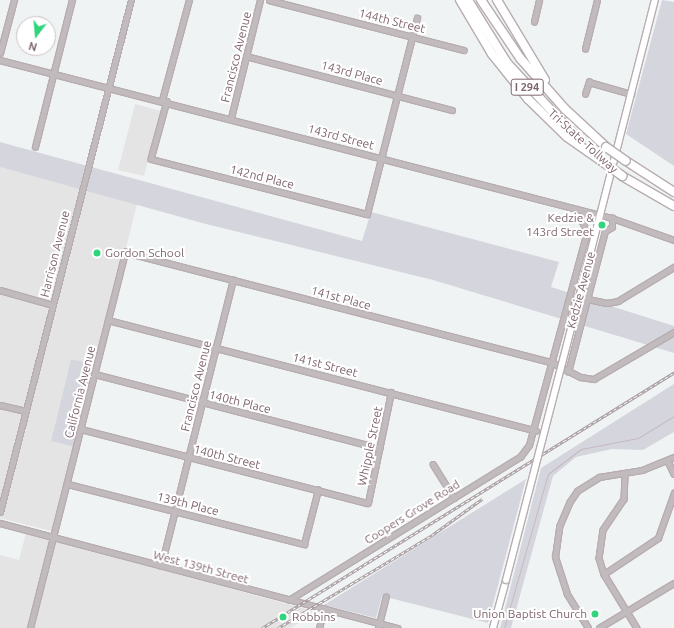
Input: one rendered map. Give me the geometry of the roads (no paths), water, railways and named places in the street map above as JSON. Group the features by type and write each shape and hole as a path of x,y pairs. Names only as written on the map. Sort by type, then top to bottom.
{"highway":[{"path":"460,0 492,54 528,99 567,137 603,162"},
{"name":"Tri-State Tollway","path":"468,0 507,63 542,105 603,162 622,176 674,206"},
{"name":"Tri-State Tollway","path":"481,0 520,58 565,109 606,147 674,192"},
{"path":"497,0 565,109"}],"main road":[{"name":"Kedzie Avenue","path":"493,628 601,215 655,0"}],"street":[{"path":"0,53 14,0"},
{"path":"35,147 72,0"},
{"name":"Harrison Avenue","path":"0,512 131,0"},
{"path":"165,101 189,0"},
{"name":"Francisco Avenue","path":"231,118 260,0"},
{"name":"144th Street","path":"269,0 464,50"},
{"path":"534,22 539,0"},
{"path":"585,49 597,0"},
{"path":"382,159 418,18"},
{"name":"143rd Place","path":"246,56 452,110"},
{"name":"143rd Street","path":"0,60 231,118 584,213 601,215 674,240"},
{"path":"585,94 589,82 631,94"},
{"name":"142nd Place","path":"165,101 151,159 367,214 382,159"},
{"name":"Coopers Grove Road","path":"289,600 520,457 536,431 587,232 582,222 584,213"},
{"path":"568,372 605,231 612,227 612,218"},
{"name":"141st Place","path":"125,252 553,363 568,372 594,379 674,332"},
{"name":"California Avenue","path":"30,628 68,484 125,252"},
{"path":"588,299 607,303 618,301 674,267"},
{"name":"Francisco Avenue","path":"161,566 233,280"},
{"path":"0,290 53,305"},
{"name":"141st Street","path":"108,320 391,392 536,431"},
{"name":"140th Place","path":"95,374 380,448"},
{"name":"Whipple Street","path":"368,503 391,392"},
{"path":"0,405 25,411"},
{"name":"140th Street","path":"81,429 368,503"},
{"path":"588,628 560,580 555,557 559,527 569,504 587,483 668,461 674,457"},
{"path":"668,461 674,474"},
{"path":"433,464 454,498"},
{"path":"626,473 624,499 599,542 604,574 637,628"},
{"name":"139th Place","path":"68,484 304,544 318,490"},
{"path":"604,574 658,538 674,494"},
{"name":"West 139th Street","path":"0,523 324,609 379,626 397,628"},
{"path":"599,628 674,583"},
{"path":"379,626 386,596"},
{"path":"319,628 324,609"}],"waterway":[{"path":"504,628 548,474 581,449 638,438 674,416"}],"railway":[{"path":"262,628 674,373"},
{"path":"278,628 432,535 482,499"}],"place":[{"name":"Kedzie & 143rd Street","path":"602,225"},
{"name":"Gordon School","path":"97,253"},
{"name":"Union Baptist Church","path":"595,614"},
{"name":"Robbins","path":"283,617"}]}
